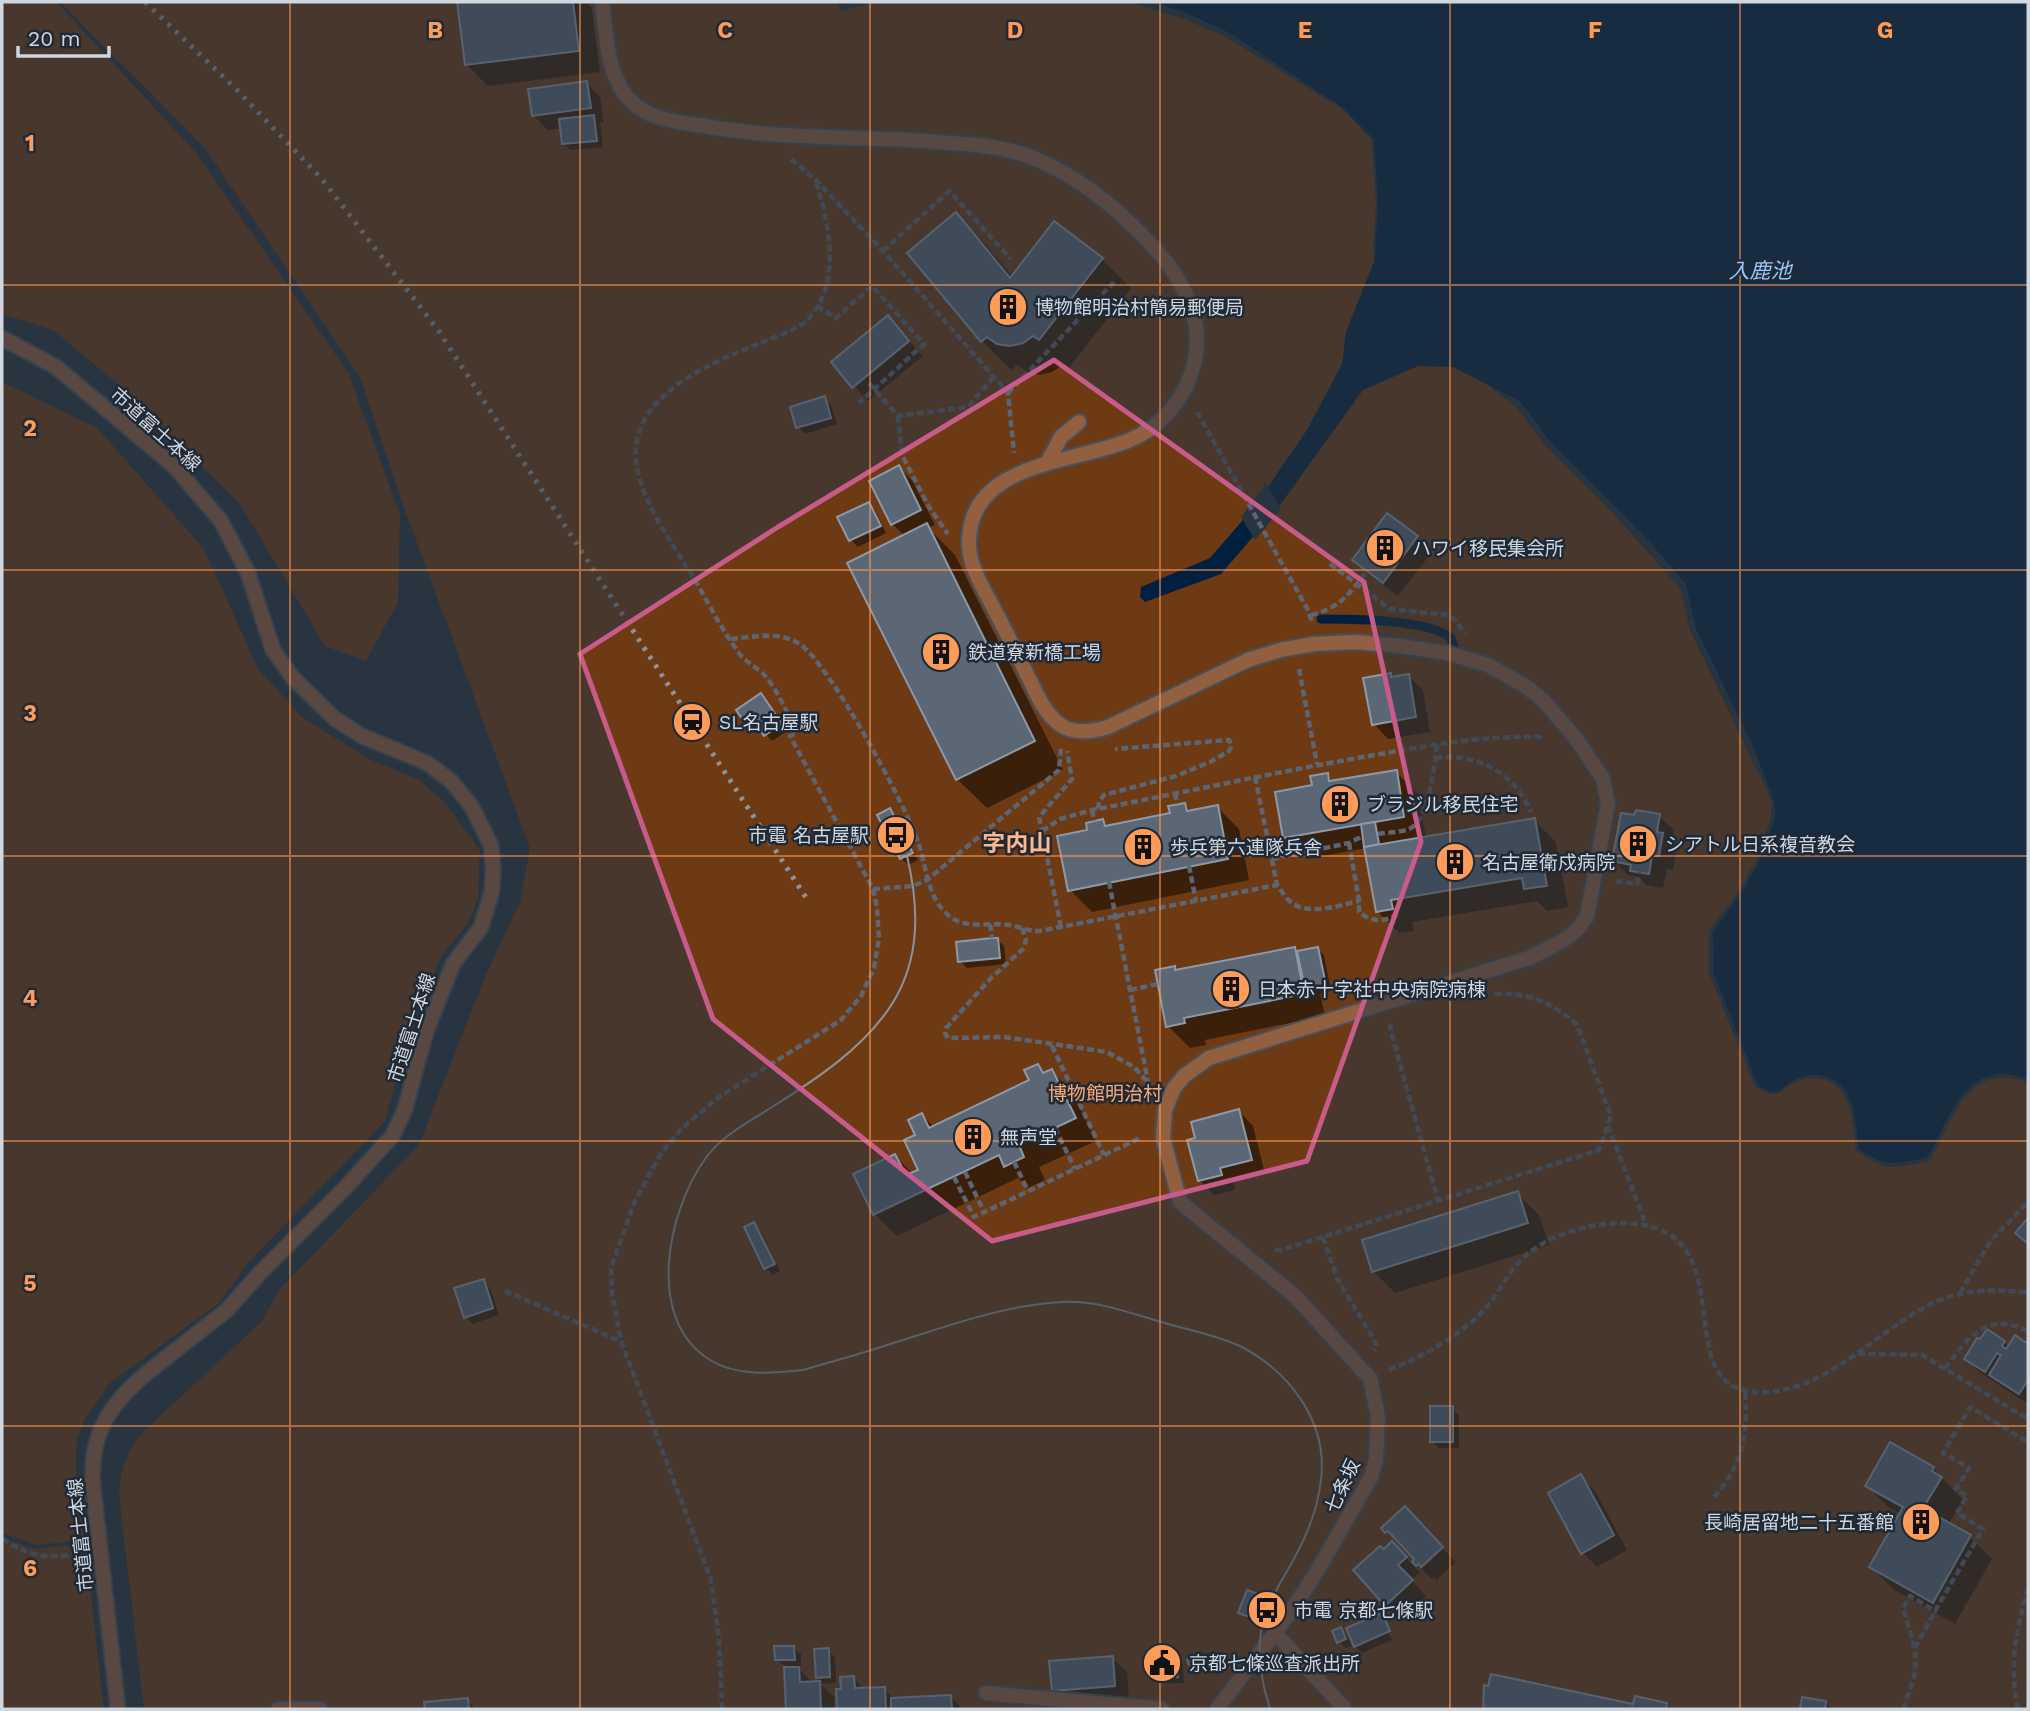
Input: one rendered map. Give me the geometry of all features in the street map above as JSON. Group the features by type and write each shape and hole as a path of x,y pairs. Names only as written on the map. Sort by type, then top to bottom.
{"street":[{"path":"602,2 613,72 633,103 649,113 727,130 910,140 1006,150 1029,156 1072,179 1111,207 1146,239 1178,277 1189,299 1195,322 1196,346 1193,369 1171,410 1154,426 1133,439 1016,474 998,484 983,500 973,519 970,533 972,561 1037,694 1052,719 1063,729 1086,732 1108,727 1248,660 1295,647 1356,642 1424,649 1467,657 1488,665 1542,699 1575,737 1603,779 1608,804 1587,916 1579,929 1568,939 1529,958 1209,1058 1184,1076 1168,1102 1163,1128 1165,1148 1180,1202 1295,1296 1370,1378"},
{"name":"市道富士本線","path":"2,338 56,367 174,466 221,521 248,573 274,650 293,678 335,719 362,736 427,763 452,782 472,807 491,845 492,891 481,927 453,964 426,1032 405,1109 393,1135 227,1310 125,1392 110,1410 100,1429 92,1470 118,1709"},
{"path":"1047,463 1061,437 1079,422"},
{"name":"七条坂","path":"1217,1709 1276,1634 1320,1568 1371,1477 1378,1438 1375,1397 1370,1378"},
{"path":"1276,1634 1345,1709"},
{"path":"986,1693 1084,1706 1162,1709"},
{"path":"278,1709 320,1709"}],"path":[{"path":"788,156 815,178 883,251 1008,393 1013,439"},
{"path":"722,1709 719,1638 711,1580 621,1341 612,1293 611,1268 634,1203 652,1169 681,1129 705,1107 829,1029 851,1008 868,983 878,953 879,923 873,889 790,736 797,733 766,677 740,655 652,510 638,470 636,448 640,431 656,404 697,371 793,330 811,316 825,286 829,257 826,216 815,178"},
{"path":"883,251 949,191 1011,258"},
{"path":"1008,393 1114,282"},
{"path":"817,306 836,318 872,286 924,344 859,402"},
{"path":"898,416 968,407 993,378"},
{"path":"869,383 898,416 902,455 929,508 953,541"},
{"path":"1196,410 1311,618 1333,608 1346,598 1367,571"},
{"path":"1330,564 1390,609 1412,613 1440,613 1455,620 1467,640 1467,657"},
{"path":"730,639 780,636 801,644 816,660 862,731 914,832 923,856 927,880 941,908 948,915 968,925 990,924 1034,931 1061,928 1277,885"},
{"path":"1297,662 1317,764"},
{"path":"1094,821 1095,809 1104,795 1194,769 1229,751 1232,746 1229,740 1114,749 1103,745 1097,731"},
{"path":"1042,831 1060,819 1095,809 1317,764 1437,744 1526,736 1575,737"},
{"path":"1378,834 1411,828 1417,822 1428,797 1437,744"},
{"path":"1435,758 1471,758 1493,767 1520,791 1531,812"},
{"path":"1061,928 1039,817 1072,779 1069,762"},
{"path":"873,889 913,886 927,880 1059,770"},
{"path":"1255,777 1277,885 1292,903 1302,907 1325,907 1359,901"},
{"path":"1175,793 1177,804"},
{"path":"1272,859 1349,843 1363,836"},
{"path":"1349,843 1359,912 1369,919 1381,921 1398,914"},
{"path":"1189,866 1196,901"},
{"path":"1109,882 1149,1083"},
{"path":"990,924 992,938"},
{"path":"1021,927 1026,940 1023,949 977,993 946,1028 948,1038 954,1040 985,1036 1004,1037 1107,1052 1133,1067 1168,1102"},
{"path":"1130,990 1158,984"},
{"path":"1236,1249 1281,1250 1599,1150 1611,1116 1577,1025 1566,1014 1538,998 1522,994 1490,995"},
{"path":"1398,1000 1390,1028 1438,1201"},
{"path":"1390,1028 1402,1023"},
{"path":"1051,1045 1104,1155"},
{"path":"1608,1126 1646,1225"},
{"path":"1055,1128 1075,1169"},
{"path":"954,1177 974,1217 1163,1128"},
{"path":"1014,1162 1028,1191"},
{"path":"965,1172 984,1212"},
{"path":"1959,1294 1991,1240 2028,1202"},
{"path":"1370,1378 1425,1354 1447,1340 1480,1314 1522,1259 1548,1241 1588,1227 1619,1223 1646,1225 1672,1237 1689,1254 1699,1277 1710,1358 1723,1378 1745,1391 1771,1392 1806,1382 1857,1354 1924,1307 1959,1294 1994,1290 2028,1293"},
{"path":"1323,1237 1337,1278 1377,1345 1373,1353"},
{"path":"505,1291 621,1341"},
{"path":"1945,1368 1966,1341 1981,1329 2000,1324 2020,1326 2028,1331"},
{"path":"1857,1354 1922,1355 2028,1419"},
{"path":"1714,1497 1732,1474 1744,1446 1747,1416 1745,1391"},
{"path":"1914,1648 1983,1529 1957,1514 1968,1496 1956,1489 1969,1468 1943,1452 1970,1407 2028,1441"},
{"path":"2,1539 30,1555 59,1556 101,1551"},
{"path":"2018,1709 2012,1663 2017,1629 2028,1587"},
{"path":"1904,1709 1915,1674 1914,1648 1903,1608 1910,1596 1936,1611"}],"highlighted area":[{"path":"1054,360 1364,582 1421,842 1307,1161 992,1241 713,1019 580,654 778,527"}],"green space":[{"path":"2,2 55,2 61,7 197,154 349,374 400,515 398,602 366,661 325,646 241,505 129,393 53,330 2,314"},
{"name":"博物館明治村","path":"60,2 837,2 841,11 876,2 1129,2 1184,19 1224,36 1342,109 1371,139 1376,201 1373,259 1405,327 1431,340 1517,408 1549,450 1599,498 1680,588 1690,630 1771,800 1771,818 1756,861 1738,892 1709,931 1709,973 1755,1087 1774,1094 1798,1081 1815,1078 1834,1085 1841,1091 1850,1109 1856,1150 1874,1162 1891,1166 1930,1161 1956,1112 1977,1086 1991,1079 2008,1078 2028,1083 2028,1709 144,1709 119,1495 123,1469 131,1448 142,1433 261,1322 280,1289 419,1145 485,977 520,902 530,848 405,510 360,377 205,148"},
{"path":"2,382 97,428 204,549 258,669 303,718 371,760 418,779 444,802 480,850 478,898 469,922 440,958 410,1028 385,1121 248,1263 219,1303 110,1383 85,1419 77,1439 76,1484 84,1540 37,1545 2,1533"},
{"path":"2,1538 35,1549 85,1544 104,1709 2,1709"}],"water":[{"name":"入鹿池","path":"1155,2 2028,2 2028,1079 2007,1074 1990,1076 1976,1083 1954,1108 1928,1157 1892,1163 1884,1162 1859,1149 1849,1097 1839,1084 1826,1076 1801,1077 1778,1092 1768,1091 1758,1085 1714,974 1713,932 1741,894 1759,863 1775,818 1774,800 1751,742 1696,629 1686,584 1649,541 1553,445 1520,401 1453,367 1418,366 1363,390 1277,509 1221,574 1145,602 1140,597 1141,587 1210,558 1255,506 1307,430 1342,364 1346,332 1375,259 1378,200 1374,139 1343,108 1228,32"}],"pier":[{"path":"1266,483 1281,509 1255,540 1241,517"}],"building":[{"path":"457,2 573,2 579,51 465,65"},
{"path":"587,81 591,108 532,116 528,89"},
{"path":"594,115 597,141 562,144 559,119"},
{"name":"博物館明治村簡易郵便局","path":"956,212 1010,278 1054,221 1103,258 1039,340 1033,336 1023,343 1010,346 997,344 987,337 981,342 907,253"},
{"path":"888,315 909,341 852,388 831,362"},
{"path":"825,396 831,418 796,428 790,407"},
{"path":"899,465 921,510 891,525 869,481"},
{"path":"869,502 881,526 849,541 837,517"},
{"name":"ハワイ移民集会所","path":"1387,513 1418,536 1383,583 1352,560"},
{"name":"鉄道寮新橋工場","path":"927,523 1035,741 956,780 847,563"},
{"path":"1391,673 1391,677 1409,674 1416,717 1372,725 1363,678"},
{"path":"761,693 782,724 764,736 752,719 745,723 736,710"},
{"name":"ブラジル移民住宅","path":"1397,770 1404,817 1283,838 1275,792 1312,785 1310,776 1328,773 1329,781"},
{"name":"歩兵第六連隊兵舎","path":"1185,803 1187,811 1218,805 1228,859 1068,891 1057,836 1087,830 1086,823 1103,819 1105,826 1170,813 1168,806"},
{"path":"890,808 913,853 900,859 877,815"},
{"name":"シアトル日系複音教会","path":"1636,810 1660,814 1657,832 1663,833 1659,856 1652,856 1649,874 1630,871 1631,865 1612,861 1621,813 1634,815"},
{"name":"名古屋衛戍病院","path":"1535,818 1547,886 1524,889 1522,878 1391,900 1393,909 1376,912 1364,847"},
{"path":"1375,822 1379,844 1364,847 1361,824"},
{"path":"998,938 1000,958 958,962 956,942"},
{"name":"日本赤十字社中央病院病棟","path":"1295,947 1304,994 1184,1018 1185,1023 1166,1027 1155,970 1175,966 1175,970"},
{"path":"1318,947 1326,985 1305,989 1297,951"},
{"name":"無声堂","path":"1038,1064 1043,1073 1052,1069 1076,1118 1019,1145 1024,1157 1004,1167 999,1155 873,1215 853,1174 895,1154 906,1175 918,1170 904,1140 915,1135 908,1120 922,1113 929,1128 1029,1080 1024,1070"},
{"path":"1239,1109 1252,1160 1220,1168 1222,1175 1198,1181 1187,1140 1195,1138 1191,1122"},
{"path":"1518,1191 1528,1223 1372,1272 1362,1240"},
{"path":"2028,1218 2028,1244 2015,1233"},
{"path":"754,1222 775,1264 764,1269 744,1227"},
{"path":"484,1279 493,1308 464,1318 454,1288"},
{"path":"1987,1329 2005,1341 2002,1346 2006,1349 2015,1335 2028,1344 2028,1380 2019,1394 1989,1375 2001,1355 1997,1353 1985,1372 1964,1359 1977,1338 1980,1339"},
{"path":"1430,1406 1453,1406 1453,1442 1430,1442"},
{"name":"長崎居留地二十五番館","path":"1890,1442 1934,1467 1932,1471 1942,1477 1923,1508 1971,1535 1933,1603 1869,1567 1903,1507 1865,1486"},
{"path":"1581,1474 1614,1535 1581,1554 1548,1493"},
{"path":"1405,1506 1443,1547 1421,1567 1419,1564 1416,1566 1412,1562 1414,1559 1388,1531 1385,1533 1381,1528"},
{"path":"1392,1541 1407,1557 1398,1565 1413,1580 1385,1606 1353,1570 1380,1546 1384,1549"},
{"path":"1247,1590 1261,1595 1252,1618 1238,1613"},
{"path":"1382,1613 1390,1631 1354,1647 1346,1628"},
{"path":"1341,1627 1346,1639 1337,1643 1332,1631"},
{"path":"774,1646 794,1646 795,1660 775,1660"},
{"path":"829,1648 830,1677 816,1678 814,1649"},
{"name":"京都七條巡査派出所","path":"1175,1652 1178,1677 1160,1678 1160,1671 1149,1673 1147,1654"},
{"path":"1113,1656 1115,1686 1052,1691 1049,1661"},
{"path":"1191,1656 1196,1657 1198,1662 1194,1666 1189,1665 1187,1660"},
{"path":"784,1667 799,1667 800,1682 820,1681 821,1709 786,1709"},
{"path":"1491,1674 1633,1704 1635,1696 1667,1703 1666,1709 1483,1709 1484,1685 1488,1686"},
{"path":"854,1676 855,1688 885,1687 886,1709 837,1709 836,1689 841,1689 840,1677"},
{"path":"951,1695 952,1709 891,1709 891,1698"},
{"path":"1802,1697 1826,1701 1825,1709 1800,1709"},
{"path":"468,1698 469,1709 425,1709 424,1702"}],"waterway":[{"path":"1321,619 1389,621 1426,627 1451,638 1454,647"}],"tram line":[{"path":"907,856 914,894 915,931 913,950 901,986 881,1020 853,1049 805,1086 727,1136 705,1159 681,1207 673,1235 669,1264 670,1292 676,1319 689,1342 710,1360 732,1369 755,1372 803,1370 995,1312 1063,1302 1100,1305 1125,1311 1232,1343 1260,1358 1290,1385 1302,1402 1312,1420 1322,1459 1320,1490 1312,1518 1263,1621 1260,1665 1270,1709"}],"railway":[{"path":"145,2 236,89 321,178 438,330 807,899"}],"place":[{"name":"博物館明治村簡易郵便局","path":"1008,307"},
{"name":"ハワイ移民集会所","path":"1385,548"},
{"name":"鉄道寮新橋工場","path":"941,652"},
{"name":"SL名古屋駅","path":"692,722"},
{"name":"ブラジル移民住宅","path":"1340,804"},
{"name":"市電 名古屋駅","path":"896,835"},
{"name":"シアトル日系複音教会","path":"1638,844"},
{"name":"歩兵第六連隊兵舎","path":"1143,847"},
{"name":"名古屋衛戍病院","path":"1455,862"},
{"name":"日本赤十字社中央病院病棟","path":"1231,989"},
{"name":"無声堂","path":"973,1137"},
{"name":"長崎居留地二十五番館","path":"1921,1522"},
{"name":"市電 京都七條駅","path":"1267,1610"},
{"name":"京都七條巡査派出所","path":"1162,1663"}],"district":[{"name":"字内山","path":"1017,843"}]}
